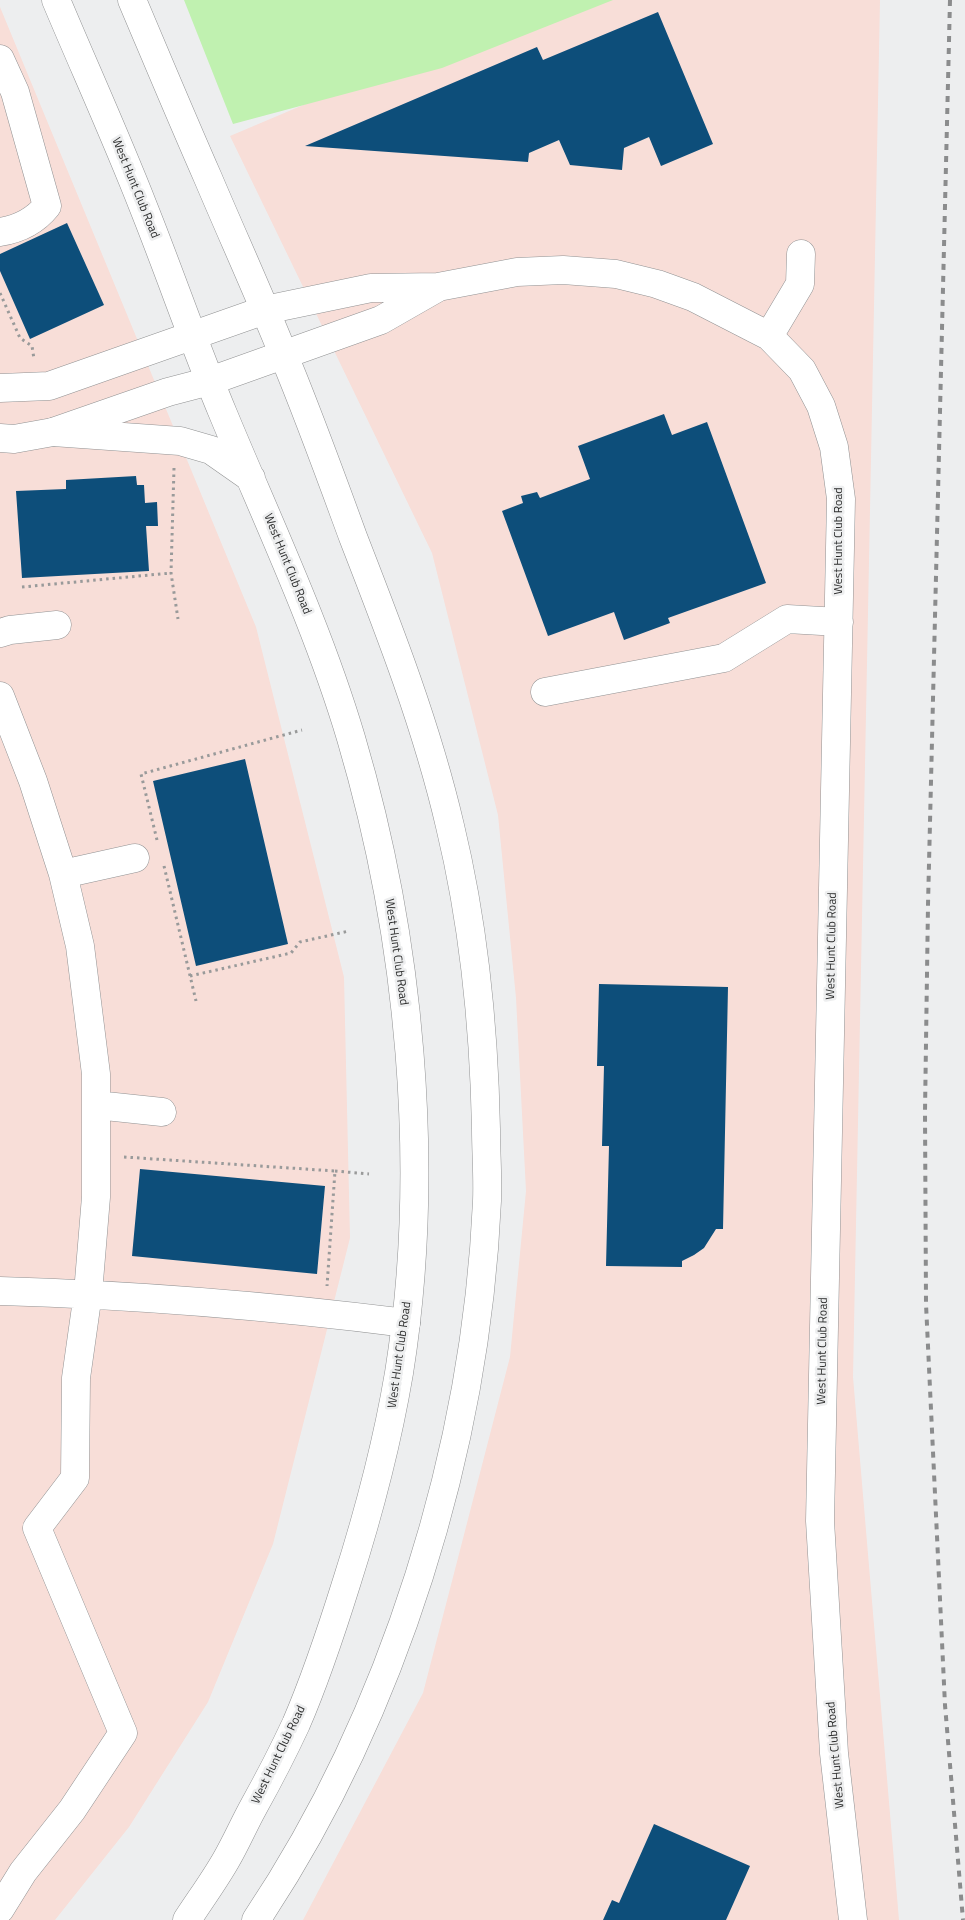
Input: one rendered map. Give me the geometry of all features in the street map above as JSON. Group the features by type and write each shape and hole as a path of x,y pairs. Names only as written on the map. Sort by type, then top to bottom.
{"main road":[{"name":"West Hunt Club Road","path":"56,0 143,205 192,337 329,668 352,740 370,812 394,926 411,1060 414,1171 410,1278 406,1323 390,1421 375,1488 334,1624 298,1720 225,1863 187,1920"},
{"path":"132,0 284,356 398,653 428,743 449,821 468,915 484,1064 487,1199 478,1303 463,1404 452,1457 421,1570 377,1690 350,1750 298,1852 256,1920"},
{"path":"0,60 15,92 47,206 39,215 16,230 0,232"},
{"path":"769,336 800,284 801,254"},
{"name":"West Hunt Club Road","path":"0,388 49,386 265,310 372,288 438,287 517,272 563,270 616,274 657,284 693,298 769,336 802,370 822,406 834,447 841,499 820,1521 834,1753 853,1920"},
{"name":"West Hunt Club Road","path":"53,432 168,392 210,381 284,356 381,320 438,287"},
{"path":"0,438 14,439 53,432 180,441 211,450 251,478"},
{"path":"545,692 724,658 787,618 839,622"},
{"path":"0,633 10,630 56,625"},
{"path":"0,696 33,781 63,874 80,946 96,1074 96,1198 88,1293 76,1378 75,1478 37,1528 123,1734 72,1810 23,1872 0,1909"},
{"path":"63,874 135,858"},
{"path":"96,1105 162,1112"},
{"path":"0,1291 88,1293 333,1314 406,1323"}],"path":[{"path":"0,293 20,338 32,346 34,365"},
{"path":"174,460 171,573 178,619"},
{"path":"22,586 171,573"},
{"path":"158,842 142,774 302,730"},
{"path":"162,861 196,1001"},
{"path":"190,976 291,953 300,942 349,931"},
{"path":"124,1157 369,1174"},
{"path":"327,1294 335,1171"}],"shaded area":[{"path":"551,0 880,0 853,1377 899,1920 303,1920 423,1693 510,1357 526,1191 516,998 498,815 432,553 230,136"},
{"path":"0,7 256,627 344,977 350,1238 273,1544 208,1702 129,1827 55,1920 0,1920"}],"green space":[{"path":"184,0 613,0 442,68 233,124"}],"building":[{"path":"658,12 713,144 661,166 649,137 624,148 622,170 570,165 559,140 529,153 528,162 305,146 537,47 543,60"},
{"path":"67,223 104,305 30,339 0,271 0,254"},
{"path":"664,414 672,435 707,422 766,583 668,618 670,623 624,640 614,612 548,636 502,511 523,503 521,496 537,492 540,498 590,479 578,446"},
{"path":"136,476 137,485 144,485 145,503 157,502 158,526 146,526 149,571 22,578 16,491 66,489 66,480"},
{"path":"245,759 288,944 196,966 153,781"},
{"path":"599,984 728,987 723,1229 716,1229 704,1248 682,1261 682,1267 606,1266 609,1146 602,1146 604,1066 597,1066"},
{"path":"140,1169 325,1186 317,1274 132,1256"},
{"path":"654,1824 750,1866 726,1920 603,1920 612,1900 619,1903"}],"railway":[{"path":"950,0 928,905 925,1112 926,1304 945,1705 963,1920"}]}
